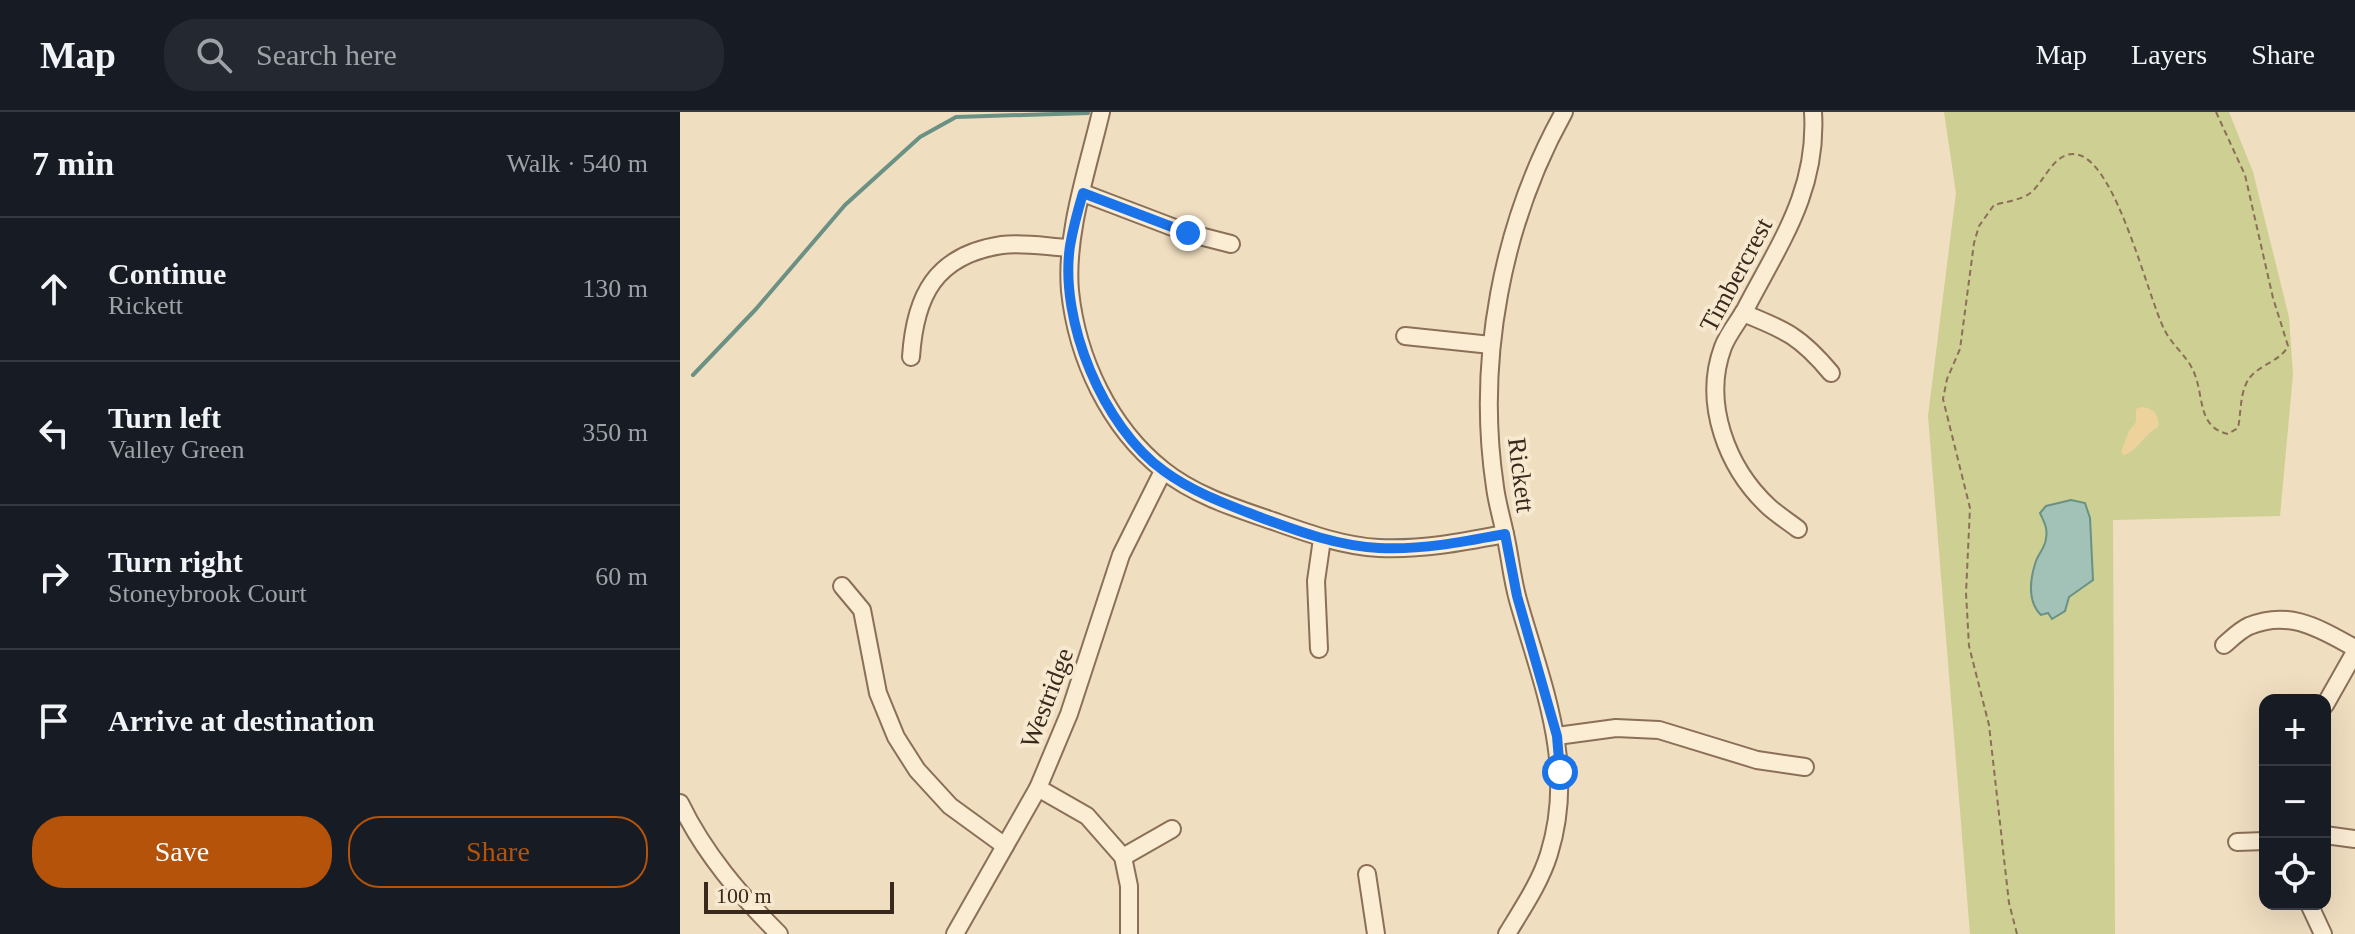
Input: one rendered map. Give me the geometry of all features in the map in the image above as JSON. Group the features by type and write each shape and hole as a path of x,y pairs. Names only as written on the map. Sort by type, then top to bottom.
{"street":[{"path":"1101,112 1070,248 1070,289 1075,329 1089,371 1107,405 1136,443 1163,471 1211,499 1322,539 1377,548 1414,548 1505,534"},
{"name":"Rickett","path":"1507,934 1529,900 1549,855 1559,805 1560,772 1557,736 1517,596 1495,487 1491,345 1502,275 1522,207 1547,142 1564,112"},
{"name":"Timbercrest","path":"1798,529 1769,507 1740,474 1721,434 1715,388 1723,347 1786,237 1799,206 1810,171 1813,112"},
{"path":"1083,193 1188,233 1231,244"},
{"path":"911,357 913,322 935,278 951,263 977,251 1004,245 1070,248"},
{"path":"1743,313 1782,328 1810,348 1831,373"},
{"path":"1405,336 1491,345"},
{"name":"Westridge","path":"955,934 1038,788 1069,714 1121,555 1163,471"},
{"path":"1319,649 1316,581 1322,539"},
{"path":"842,586 862,610 878,693 896,737 917,770 950,806 1005,846"},
{"path":"2224,645 2247,626 2274,621 2307,622 2355,650 2331,694"},
{"path":"1557,736 1616,728 1659,730 1757,760 1805,767"},
{"path":"1038,788 1087,816 1123,857 1129,886 1129,934"},
{"path":"682,812 743,898 779,934"},
{"path":"1123,857 1172,829"},
{"path":"2331,836 2355,839"},
{"path":"2237,842 2259,841"},
{"path":"1367,874 1376,934"},
{"path":"2312,910 2323,934"}],"path":[{"path":"2017,934 2009,903 1989,725 1969,646 1966,593 1970,508 1943,399 1947,379 1960,349 1974,243 1979,226 1994,205 2026,197 2042,183 2053,163 2067,155 2078,154 2091,162 2117,203 2164,328 2195,373 2207,423 2215,431 2228,434 2238,428 2247,381 2284,354 2288,346 2273,298 2245,175 2216,112"}],"green space":[{"path":"1944,112 2229,112 2253,172 2289,317 2293,374 2280,516 2113,520 2115,934 1970,934 1928,416 1956,193"}],"sand":[{"path":"2141,407 2155,412 2158,427 2124,455 2121,452 2136,422 2136,409"}],"water":[{"path":"2071,500 2085,503 2090,518 2093,580 2069,597 2065,611 2052,619 2048,613 2041,615 2032,597 2034,568 2046,534 2040,513 2046,506"}],"waterway":[{"path":"693,375 756,309 845,205 920,137 956,117 1088,113"}],"route":[{"path":"1188,233 1083,193 1070,248 1070,289 1075,329 1089,371 1107,405 1136,443 1163,471 1211,499 1322,539 1377,548 1414,548 1505,534 1517,596 1557,736 1560,772"}]}
